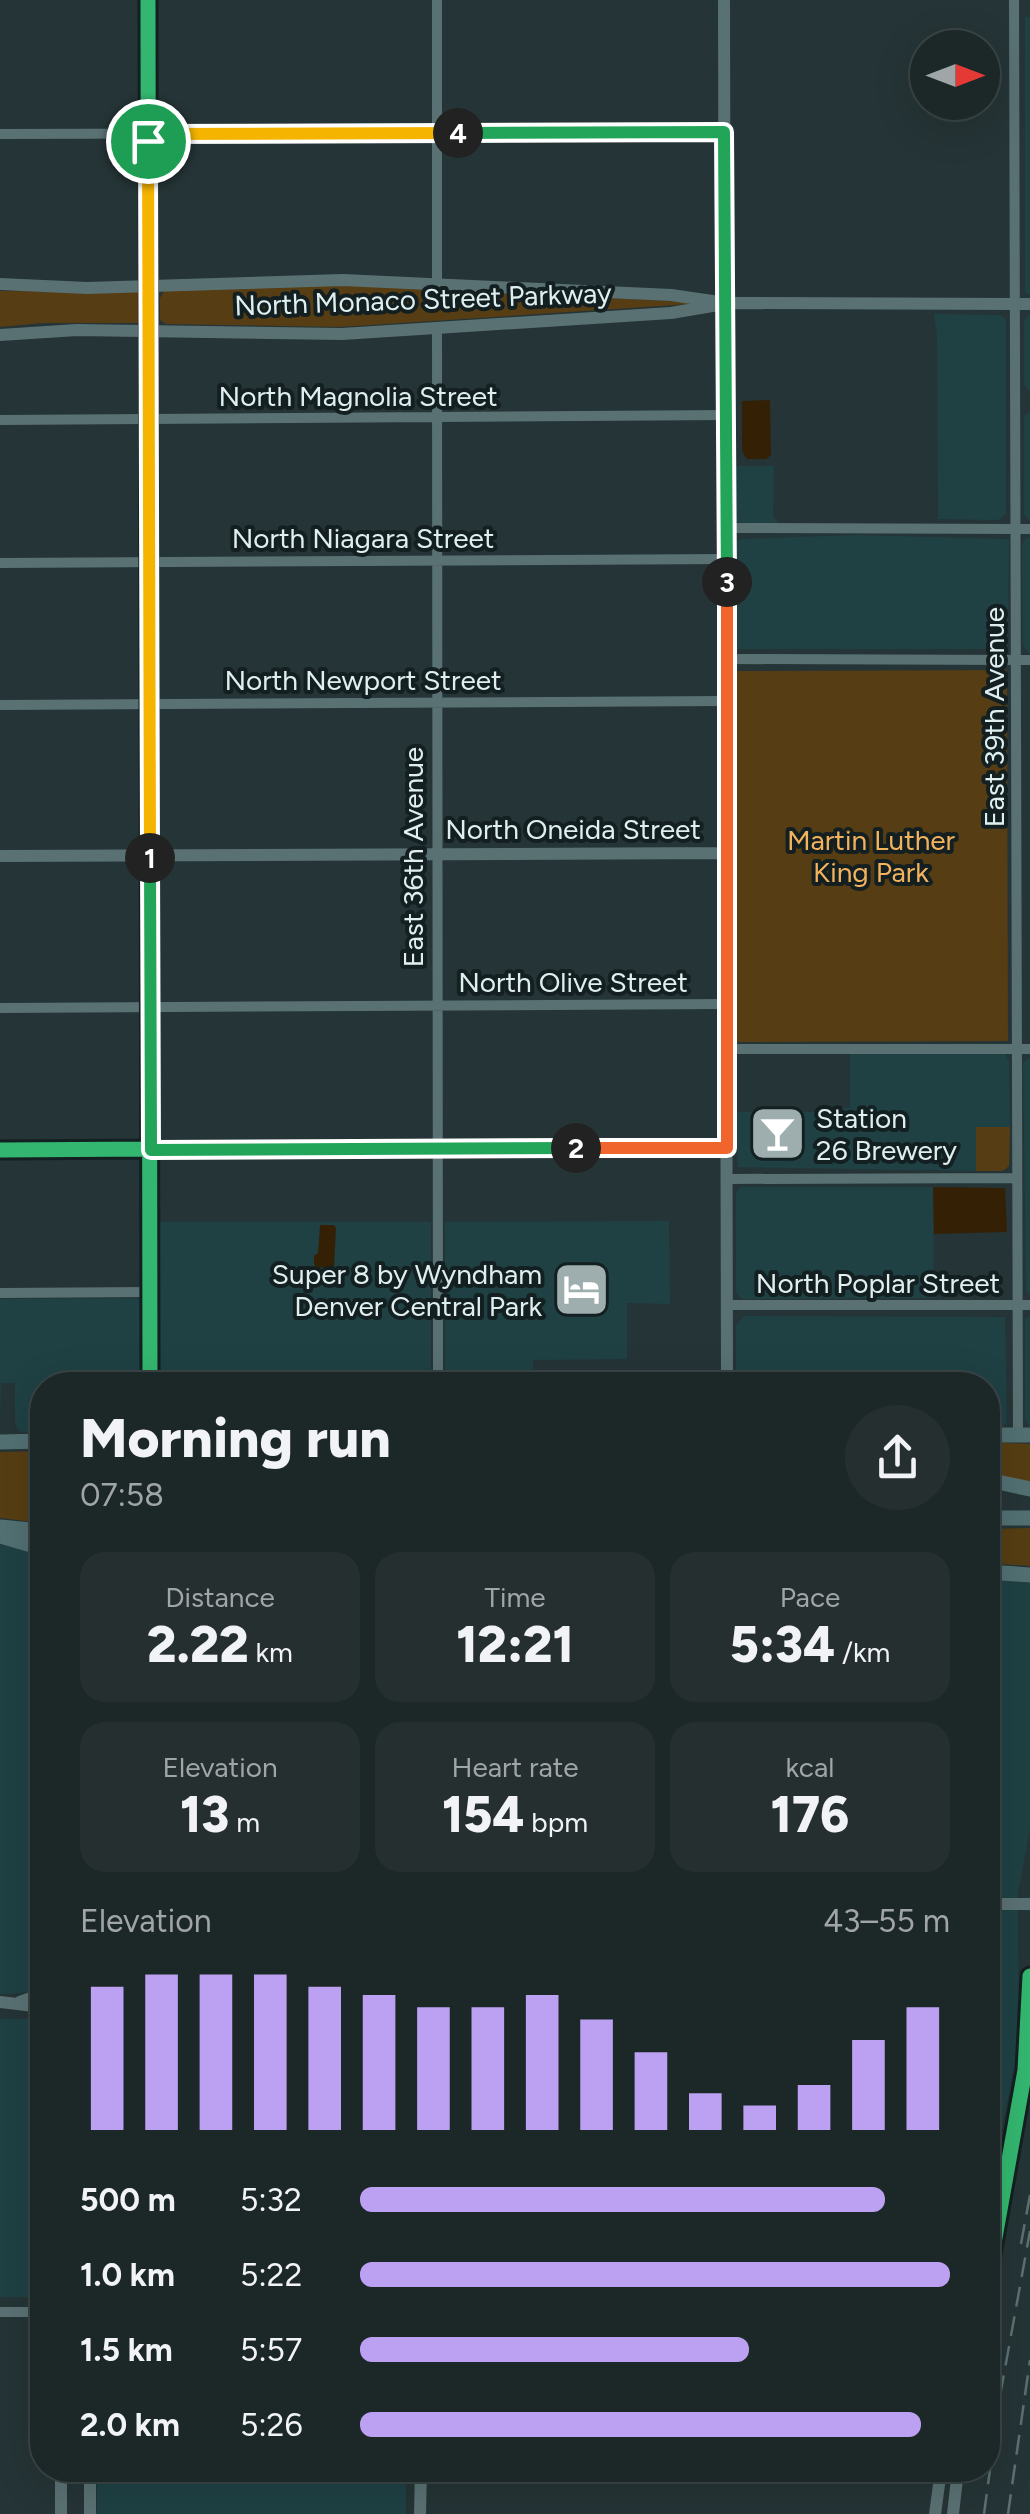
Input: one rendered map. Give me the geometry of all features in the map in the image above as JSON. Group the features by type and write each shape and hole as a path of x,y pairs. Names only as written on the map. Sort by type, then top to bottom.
{"main road":[{"path":"0,1442 30,1442"},
{"path":"1000,1483 1030,1490"},
{"path":"1000,1518 1030,1518"},
{"path":"0,1527 30,1530"},
{"path":"0,1536 30,1545"},
{"path":"1000,1573 1026,1576"}],"street":[{"path":"148,0 150,1372"},
{"path":"437,0 437,283"},
{"path":"724,0 727,1372"},
{"name":"East 39th Avenue","path":"1014,0 1023,304 1017,401 1016,1178 1024,1435"},
{"path":"0,134 724,132"},
{"name":"North Monaco Street Parkway","path":"0,284 44,288 342,280 671,295 726,303 1023,304"},
{"name":"North Monaco Street Parkway","path":"0,335 76,330 342,334 671,313 726,303"},
{"name":"East 36th Avenue","path":"437,329 438,1372"},
{"path":"1017,401 1030,402"},
{"name":"North Magnolia Street","path":"0,420 722,415"},
{"path":"727,528 1030,529"},
{"name":"North Niagara Street","path":"0,563 727,559"},
{"path":"726,659 1030,660"},
{"name":"North Newport Street","path":"0,705 726,701"},
{"name":"North Oneida Street","path":"0,856 726,853"},
{"path":"1016,914 1030,914"},
{"name":"North Olive Street","path":"0,1008 726,1004"},
{"path":"726,1049 1030,1049"},
{"path":"0,1150 727,1148"},
{"path":"727,1180 1016,1178"},
{"path":"0,1293 150,1292"},
{"name":"North Poplar Street","path":"727,1306 1030,1305"},
{"path":"1000,1904 1030,1904"},
{"path":"1000,2212 1026,2070 1030,1976"},
{"path":"20,2002 30,1998"},
{"path":"0,2002 30,2004"},
{"path":"0,2312 30,2312"},
{"path":"61,2514 62,2482"},
{"path":"90,2482 90,2514"},
{"path":"420,2482 420,2514"},
{"path":"935,2514 939,2482"},
{"path":"952,2514 956,2482"}],"shaded area":[{"path":"1025,17 1030,17 1030,295 1025,293"},
{"path":"934,314 1001,315 1006,319 1006,514 998,520 938,519"},
{"path":"1030,314 1030,392 1024,385 1024,320"},
{"path":"770,400 771,455 766,459 747,459 742,451 742,401"},
{"path":"1030,411 1030,522 1024,514 1024,416"},
{"path":"733,466 774,466 773,516 780,525 735,522"},
{"path":"855,535 1009,539 1008,649 734,649 737,541"},
{"path":"1030,537 1029,653 1023,645 1022,545"},
{"path":"850,1053 1005,1054 1009,1061 1010,1127 976,1127 976,1171 738,1167 735,1112 850,1108"},
{"path":"1030,1057 1030,1296 1026,1291 1023,1062"},
{"path":"740,1187 933,1187 934,1298 742,1299 736,1292 736,1192"},
{"path":"933,1187 1005,1188 1007,1232 934,1234"},
{"path":"669,1221 670,1304 627,1303 627,1359 533,1360 533,1372 445,1372 445,1222"},
{"path":"157,1222 431,1222 431,1372 157,1372"},
{"path":"320,1225 336,1228 334,1267 317,1268 314,1264"},
{"path":"137,1298 143,1305 143,1372 30,1372 30,1432 20,1432 15,1423 15,1383 1,1383 0,1424 0,1299"},
{"path":"1030,1315 1030,1427 1025,1420 1025,1319"},
{"path":"744,1316 1005,1317 1007,1422 1000,1428 1000,1372 736,1372 736,1325"},
{"path":"0,1545 30,1549 30,1992 0,1994"},
{"path":"1000,1580 1030,1583 1030,1828 1018,1894 1019,2040 1000,2141"},
{"path":"0,2019 30,2019 30,2297 0,2297"},
{"path":"97,2482 406,2482 406,2514 97,2514"}],"green space":[{"path":"348,285 707,303 340,327 166,324 160,320 160,298 164,291"},
{"path":"0,291 138,292 138,323 0,327"},
{"name":"Martin Luther King Park","path":"1007,670 1008,1041 735,1042 734,671"},
{"path":"976,1127 1010,1127 1009,1166 1003,1171 976,1171"},
{"path":"1000,1443 1030,1444 1030,1483 1000,1477"},
{"path":"30,1451 30,1522 0,1518 0,1452"},
{"path":"1030,1528 1030,1566 1000,1564 1000,1529"}],"railway":[{"path":"1021,2244 1030,2195"},
{"path":"1000,2396 1030,2231"},
{"path":"1008,2514 1030,2360"},
{"path":"984,2514 988,2482"}],"cycle path":[{"path":"148,0 150,1372"},
{"path":"0,1150 151,1149"},
{"path":"1000,2210 1025,2070 1030,1976"}],"place":[{"name":"Station 26 Brewery","path":"777,1134"},
{"name":"Super 8 by Wyndham Denver Central Park","path":"581,1290"}],"route":[{"path":"724,132 727,1148 151,1150 148,141 148,134 724,132"}]}
